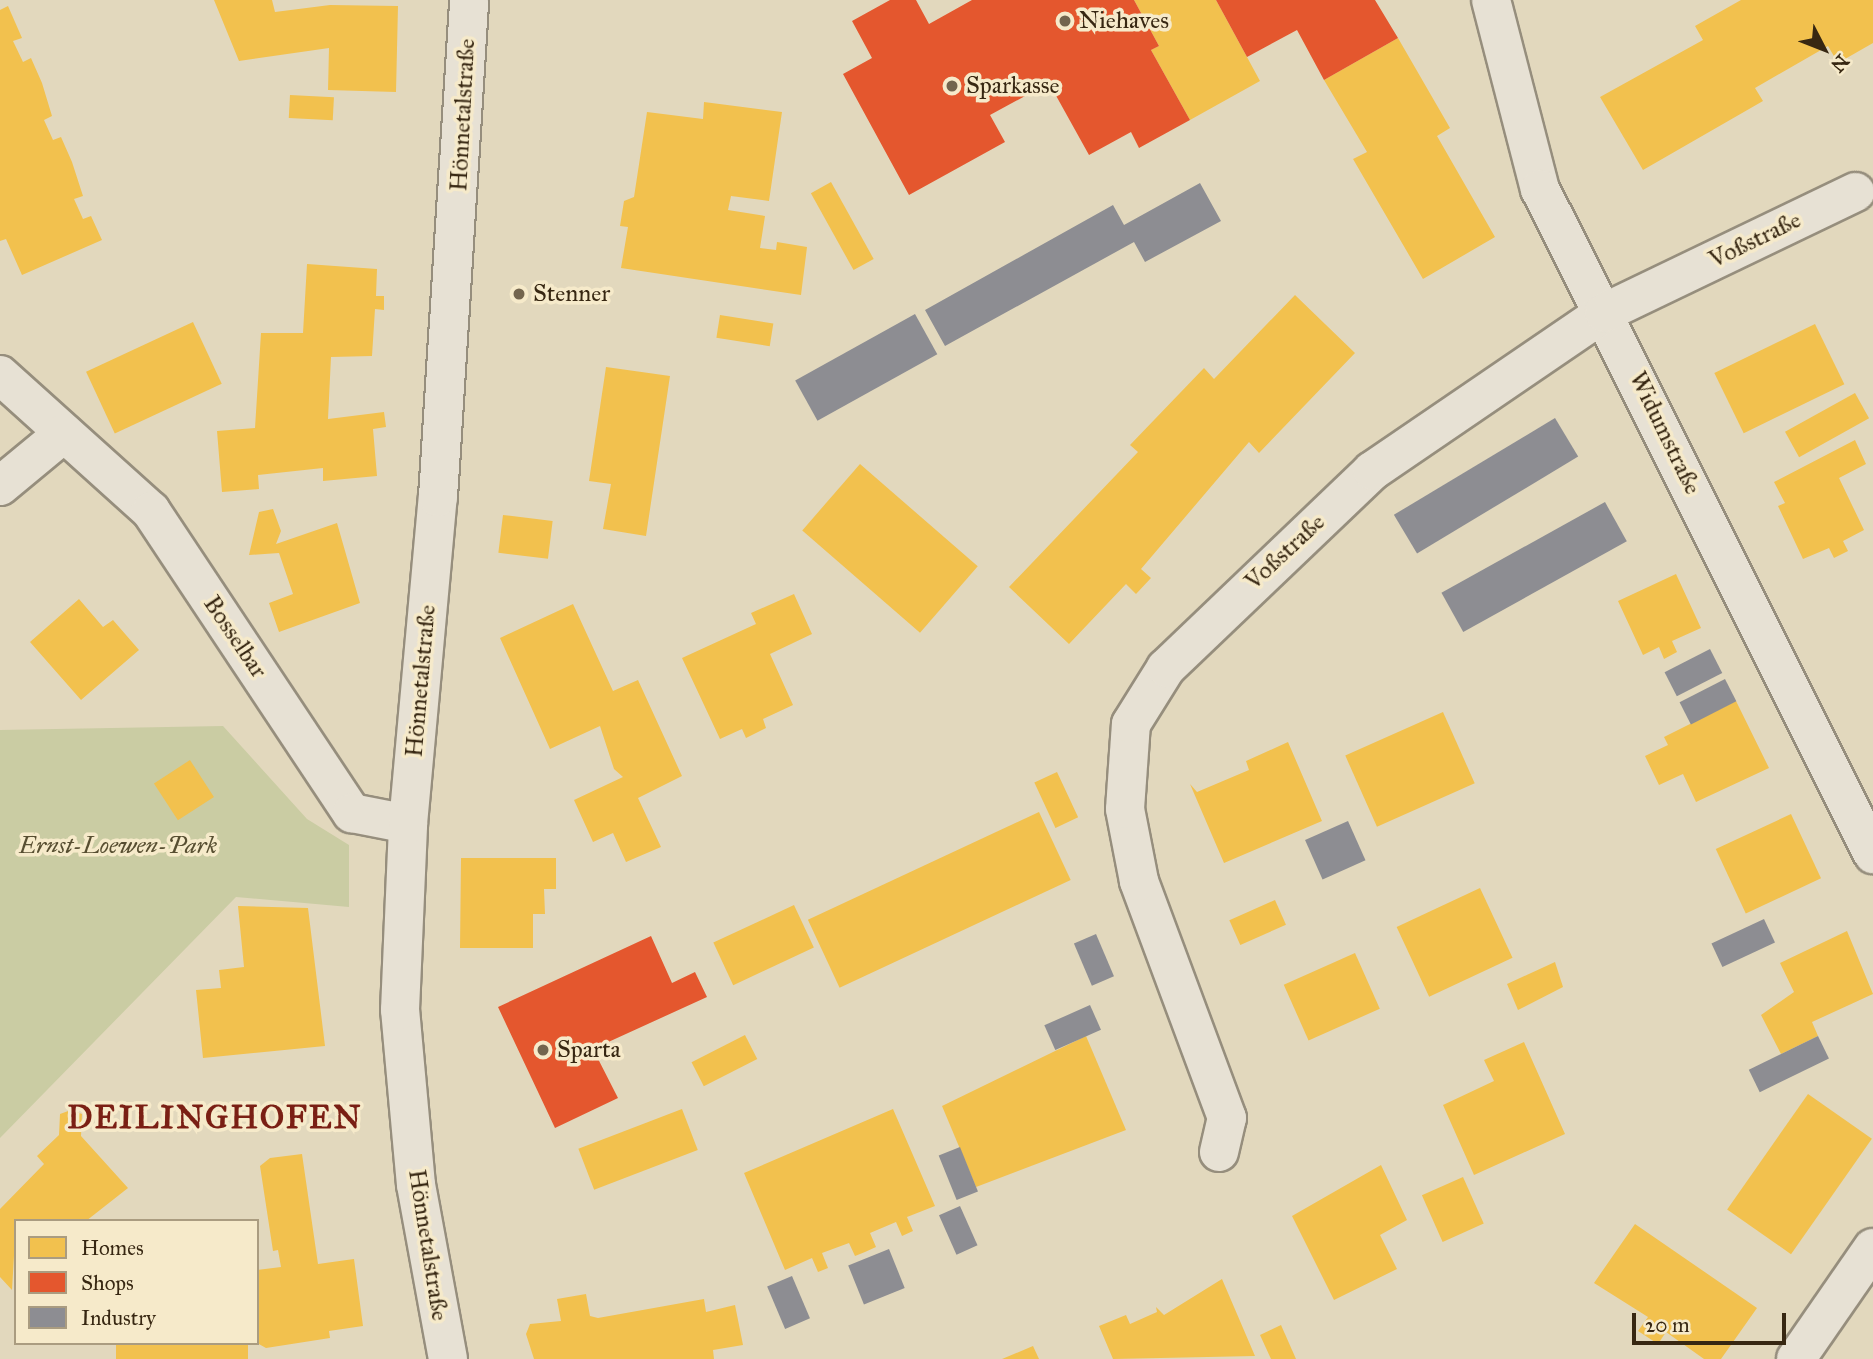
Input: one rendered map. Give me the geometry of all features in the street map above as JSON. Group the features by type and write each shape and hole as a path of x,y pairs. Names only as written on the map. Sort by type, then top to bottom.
{"street":[{"name":"Hönnetalstraße","path":"448,1359 416,1185 400,1010 408,824 438,497 469,0"},
{"name":"Widumstraße","path":"1491,0 1540,189 1873,854"},
{"name":"Voßstraße","path":"1219,1152 1227,1118 1139,881 1125,809 1131,724 1166,668 1372,471 1604,313 1855,192"},
{"name":"Bosselbar","path":"0,375 151,511 352,813 408,824"},
{"path":"0,486 64,433"},
{"path":"1796,1359 1873,1248"}],"green space":[{"name":"Ernst-Loewen-Park","path":"223,726 307,819 349,845 349,907 236,897 0,1138 0,730"}],"building: Homes":[{"path":"214,0 272,0 275,12 330,5 398,6 396,92 328,90 329,48 239,61"},
{"path":"1134,0 1216,0 1260,81 1190,120 1151,50 1159,46"},
{"path":"1741,0 1873,0 1873,43 1838,63 1828,46 1755,88 1763,101 1643,170 1600,97 1703,40 1695,26"},
{"path":"8,6 22,38 13,41 23,62 31,58 42,83 52,116 44,120 53,140 61,137 72,162 83,196 74,199 83,219 91,216 102,240 22,275 6,239 0,241 0,10"},
{"path":"1398,38 1450,128 1437,136 1495,237 1423,279 1353,159 1367,152 1324,80"},
{"path":"290,95 334,97 333,120 289,118"},
{"path":"704,102 782,112 769,201 731,196 728,210 765,216 760,248 776,250 777,242 807,247 801,295 621,268 628,227 620,226 624,201 634,197 647,112 703,119"},
{"path":"831,182 874,259 854,270 811,193"},
{"path":"307,264 377,269 376,296 384,296 384,310 375,309 372,356 331,357 328,419 384,412 386,427 373,429 377,476 323,481 323,468 258,475 259,489 222,492 217,431 255,428 261,333 303,333"},
{"path":"1295,295 1355,353 1259,453 1249,442 1141,569 1151,578 1136,594 1126,584 1069,644 1009,587 1138,452 1130,445 1204,368 1214,379"},
{"path":"720,315 773,323 770,346 716,338"},
{"path":"193,322 222,384 115,433 86,372"},
{"path":"1815,324 1844,384 1744,433 1714,373"},
{"path":"606,367 670,376 646,536 603,529 611,484 589,481"},
{"path":"1855,393 1869,418 1799,457 1785,432"},
{"path":"1855,440 1866,464 1839,478 1864,530 1843,541 1848,551 1834,558 1829,548 1803,559 1778,506 1785,503 1774,482"},
{"path":"860,464 978,566 920,633 802,530"},
{"path":"273,509 281,531 276,544 337,523 360,603 279,632 269,603 293,594 279,553 249,555 259,512"},
{"path":"503,515 553,521 548,559 498,553"},
{"path":"1676,574 1701,628 1672,641 1677,652 1664,659 1659,647 1643,655 1618,601"},
{"path":"794,594 812,634 770,654 793,705 763,719 766,728 746,738 742,729 720,739 682,658 756,624 751,613"},
{"path":"79,599 103,627 113,620 139,650 81,700 30,642"},
{"path":"573,604 613,691 638,680 682,776 638,798 661,847 626,862 613,833 593,842 574,800 623,777 614,769 600,726 550,749 500,638"},
{"path":"1736,701 1769,768 1696,802 1683,774 1659,785 1645,756 1668,745 1664,737"},
{"path":"1443,712 1475,783 1377,827 1345,756"},
{"path":"1288,742 1322,821 1224,863 1190,784 1197,792 1249,770 1246,761"},
{"path":"190,760 214,797 178,820 154,783"},
{"path":"1057,772 1078,817 1055,828 1034,783"},
{"path":"1039,812 1071,880 840,988 808,920"},
{"path":"1791,814 1821,878 1746,913 1716,849"},
{"path":"461,858 556,858 556,889 544,889 545,914 533,914 533,948 460,948"},
{"path":"1480,888 1513,958 1429,997 1397,927"},
{"path":"1275,900 1286,925 1240,945 1229,920"},
{"path":"794,905 814,948 733,985 713,943"},
{"path":"238,906 308,908 325,1046 203,1058 196,990 221,988 219,970 244,967"},
{"path":"1847,931 1873,994 1812,1022 1818,1036 1781,1054 1761,1015 1794,992 1780,963"},
{"path":"1355,953 1380,1009 1309,1040 1284,985"},
{"path":"1555,962 1563,987 1518,1010 1507,984"},
{"path":"745,1035 757,1059 704,1086 692,1062"},
{"path":"1086,1036 1126,1130 976,1187 942,1106"},
{"path":"1524,1042 1565,1134 1474,1175 1443,1105 1494,1081 1484,1060"},
{"path":"1808,1094 1872,1139 1791,1254 1727,1210"},
{"path":"682,1109 698,1150 594,1190 578,1149"},
{"path":"893,1109 935,1206 907,1217 913,1231 902,1236 896,1222 870,1233 876,1247 865,1252 855,1256 849,1243 822,1253 828,1268 818,1272 812,1258 785,1270 744,1173"},
{"path":"71,1110 82,1114 81,1136 128,1188 89,1219 14,1219 12,1290 0,1277 0,1209 44,1164 37,1156 59,1135 60,1114"},
{"path":"302,1154 318,1264 354,1259 363,1326 329,1331 330,1338 266,1348 259,1344 259,1270 281,1267 278,1250 273,1251 260,1166 270,1158"},
{"path":"1381,1165 1407,1220 1380,1235 1397,1269 1334,1300 1292,1216"},
{"path":"1463,1177 1484,1224 1443,1242 1422,1195"},
{"path":"1635,1224 1757,1308 1721,1359 1704,1359 1666,1332 1658,1344 1638,1331 1648,1317 1594,1283"},
{"path":"1222,1279 1255,1356 1113,1359 1099,1326 1126,1315 1130,1324 1157,1312 1156,1307 1164,1315"},
{"path":"586,1294 590,1316 598,1318 704,1299 706,1312 735,1305 743,1345 713,1350 714,1359 534,1359 526,1334 530,1324 561,1321 557,1299"},
{"path":"1281,1325 1296,1359 1271,1359 1260,1335"},
{"path":"116,1345 248,1345 248,1359 116,1359"},
{"path":"1033,1346 1039,1359 1002,1359"}],"building: Shops":[{"path":"890,0 916,0 929,24 972,0 1134,0 1159,46 1151,50 1190,120 1139,148 1131,132 1089,155 1049,83 990,115 1005,142 909,195 843,74 872,58 852,21"},
{"path":"1216,0 1375,0 1398,38 1324,80 1297,30 1247,57"},
{"path":"651,936 672,983 695,972 707,997 593,1049 618,1098 555,1128 498,1007"}],"building: Industry":[{"path":"1200,183 1221,221 1145,262 1134,242 945,346 925,310 1113,205 1124,225"},
{"path":"915,314 937,354 817,421 795,380"},
{"path":"1555,418 1578,457 1417,553 1394,515"},
{"path":"1605,502 1627,541 1463,632 1441,593"},
{"path":"1710,649 1722,673 1677,696 1665,672"},
{"path":"1725,679 1736,701 1691,724 1680,702"},
{"path":"1348,821 1365,860 1323,879 1305,840"},
{"path":"1764,919 1775,943 1722,967 1711,944"},
{"path":"1096,934 1114,976 1092,986 1074,943"},
{"path":"1090,1005 1101,1030 1055,1050 1044,1025"},
{"path":"1818,1036 1829,1058 1760,1092 1749,1070"},
{"path":"960,1147 978,1192 957,1200 939,1156"},
{"path":"960,1206 977,1245 956,1255 939,1215"},
{"path":"889,1249 905,1288 864,1304 848,1265"},
{"path":"792,1276 810,1318 785,1329 767,1287"}],"place":[{"name":"Niehaves","path":"1065,21"},
{"name":"Sparkasse","path":"952,86"},
{"name":"Stenner","path":"519,294"},
{"name":"Sparta","path":"543,1050"}],"district":[{"name":"DEILINGHOFEN","path":"215,1118"}]}
